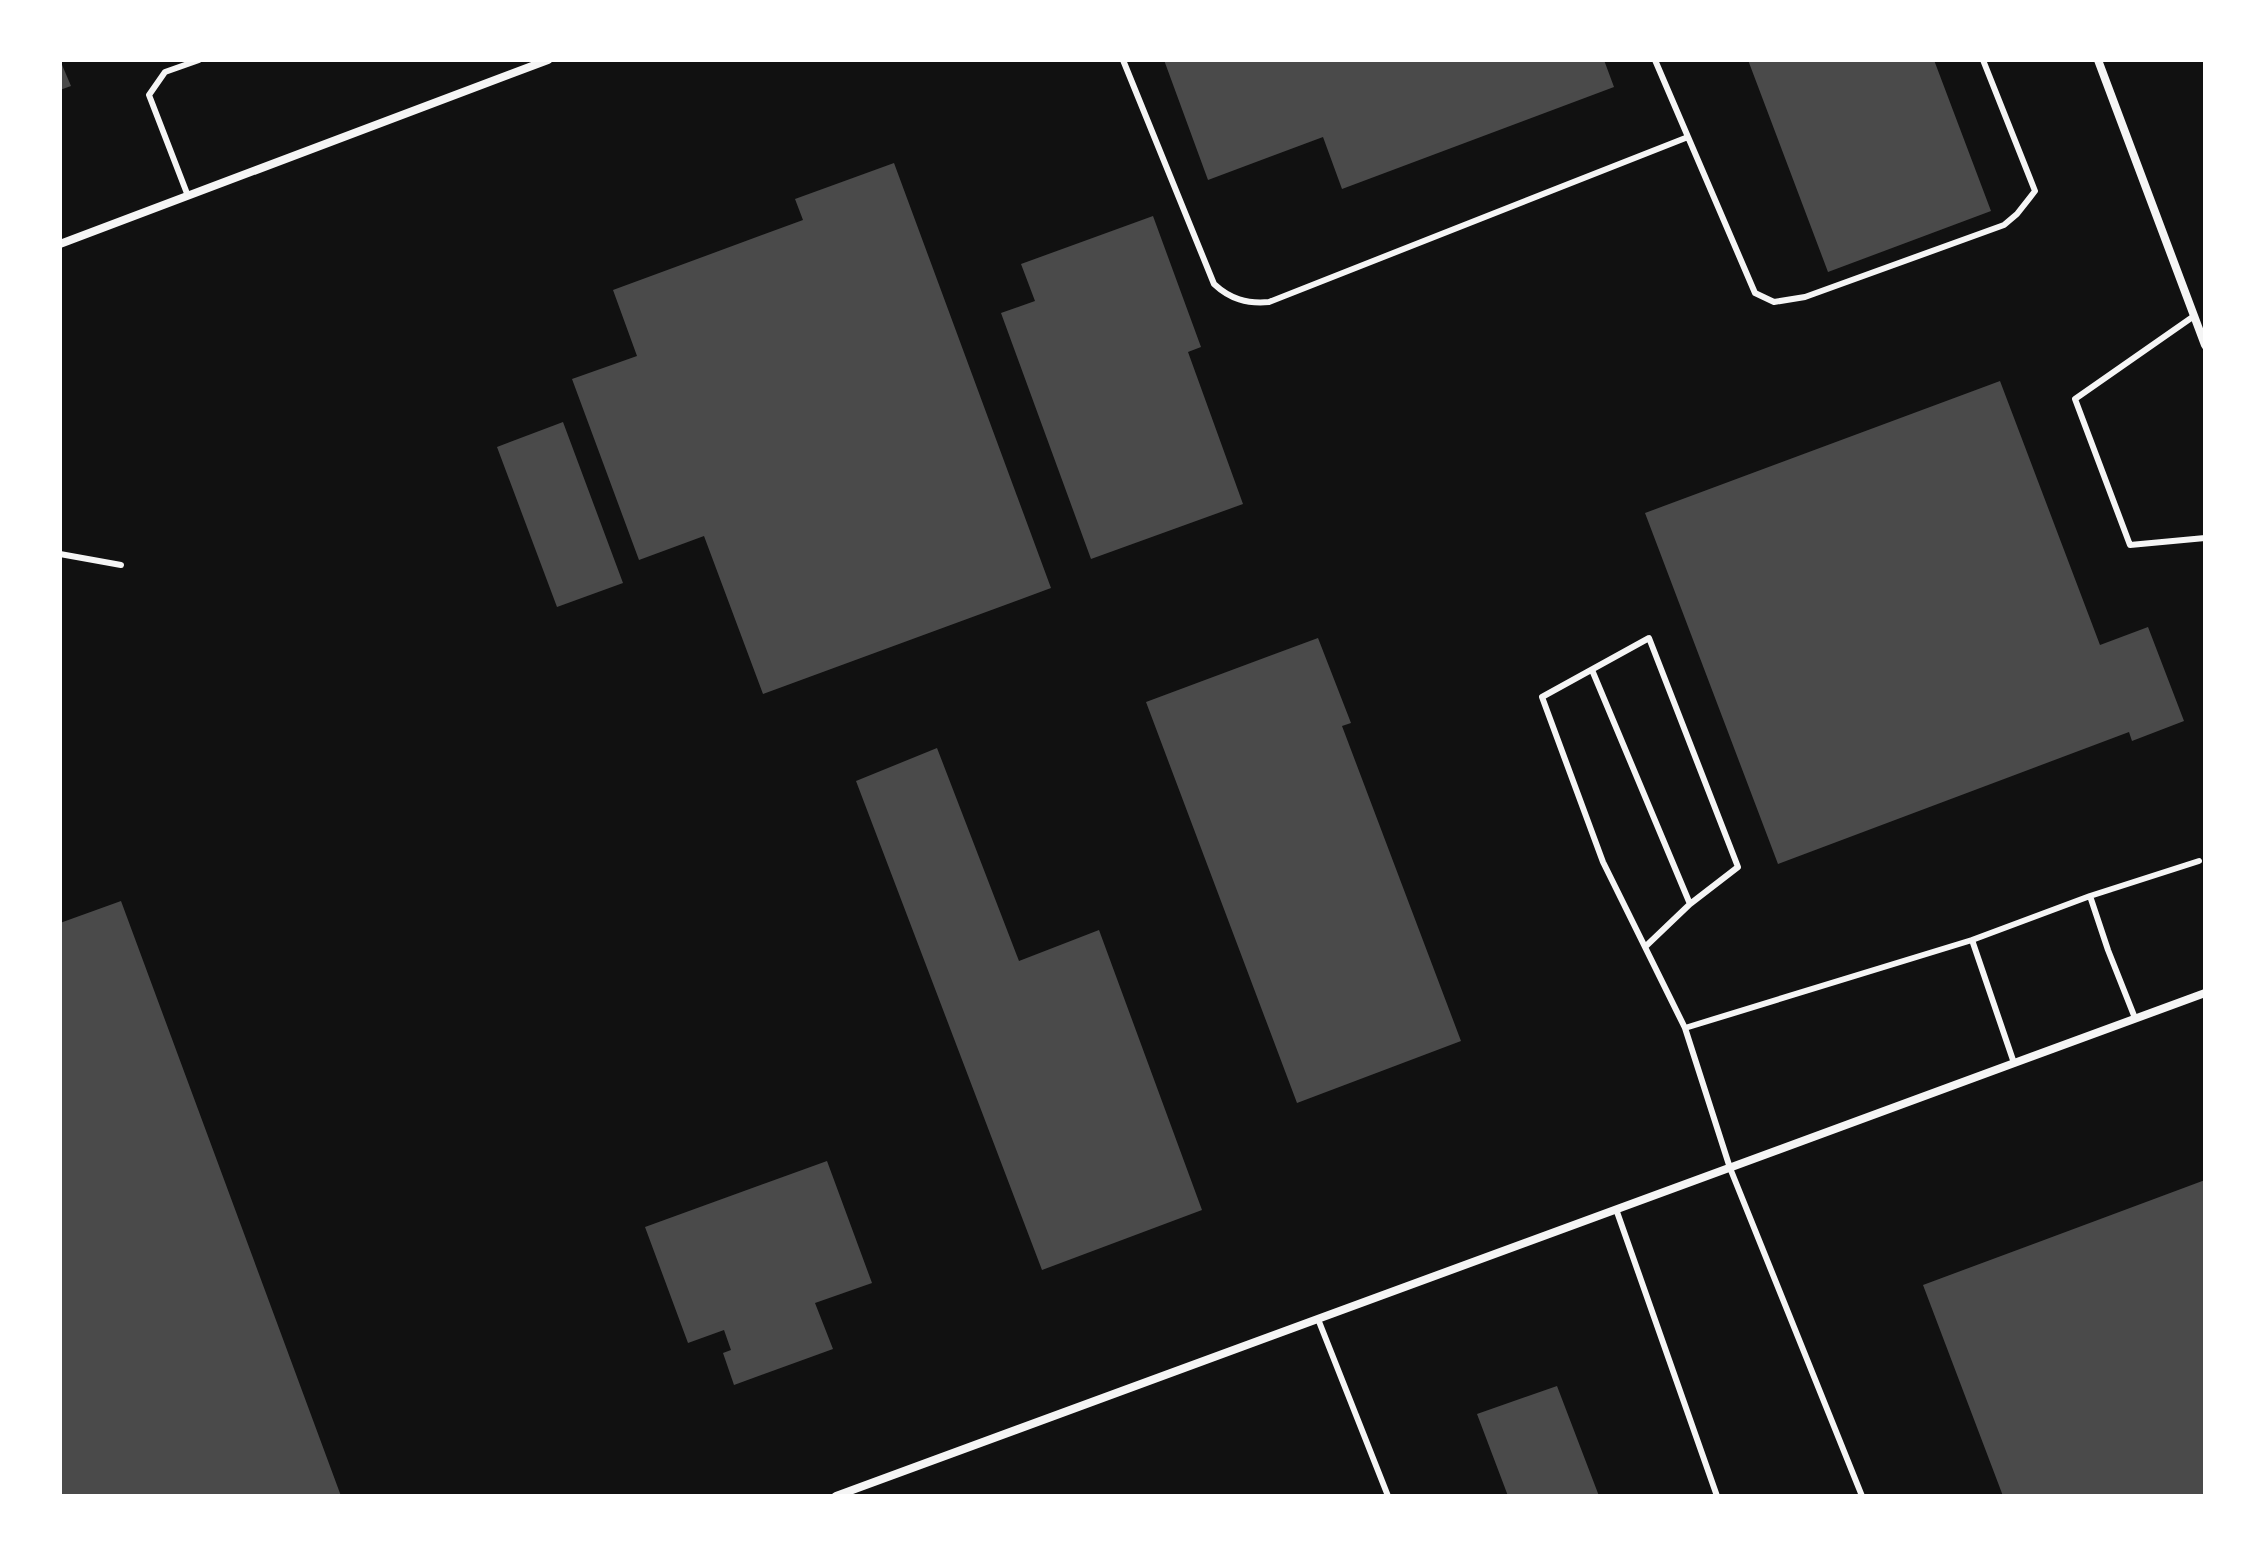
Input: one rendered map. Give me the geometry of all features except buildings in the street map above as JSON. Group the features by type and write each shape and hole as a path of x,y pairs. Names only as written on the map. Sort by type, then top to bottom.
{"street":[{"path":"2098,60 2205,345"},
{"path":"60,244 544,61"},
{"path":"836,1496 2205,993"}],"lane":[{"path":"188,196 149,95 165,72 199,60"},
{"path":"1123,60 1214,284 1222,292 1252,303 1269,302 1688,137"},
{"path":"1655,60 1755,293 1774,302 1805,297 2004,225 2017,214 2035,191 1983,60"},
{"path":"2194,316 2075,399 2130,545 2205,538"},
{"path":"60,554 121,565"},
{"path":"1645,947 1690,904 1738,867 1649,638 1542,697 1603,862 1685,1028 1730,1168 1862,1496"},
{"path":"1592,670 1690,904"},
{"path":"1685,1028 1972,940 2090,896 2199,861"},
{"path":"2090,896 2135,1018"},
{"path":"1972,940 2014,1063"},
{"path":"1616,1209 1717,1496"},
{"path":"1318,1319 1388,1496"}]}
